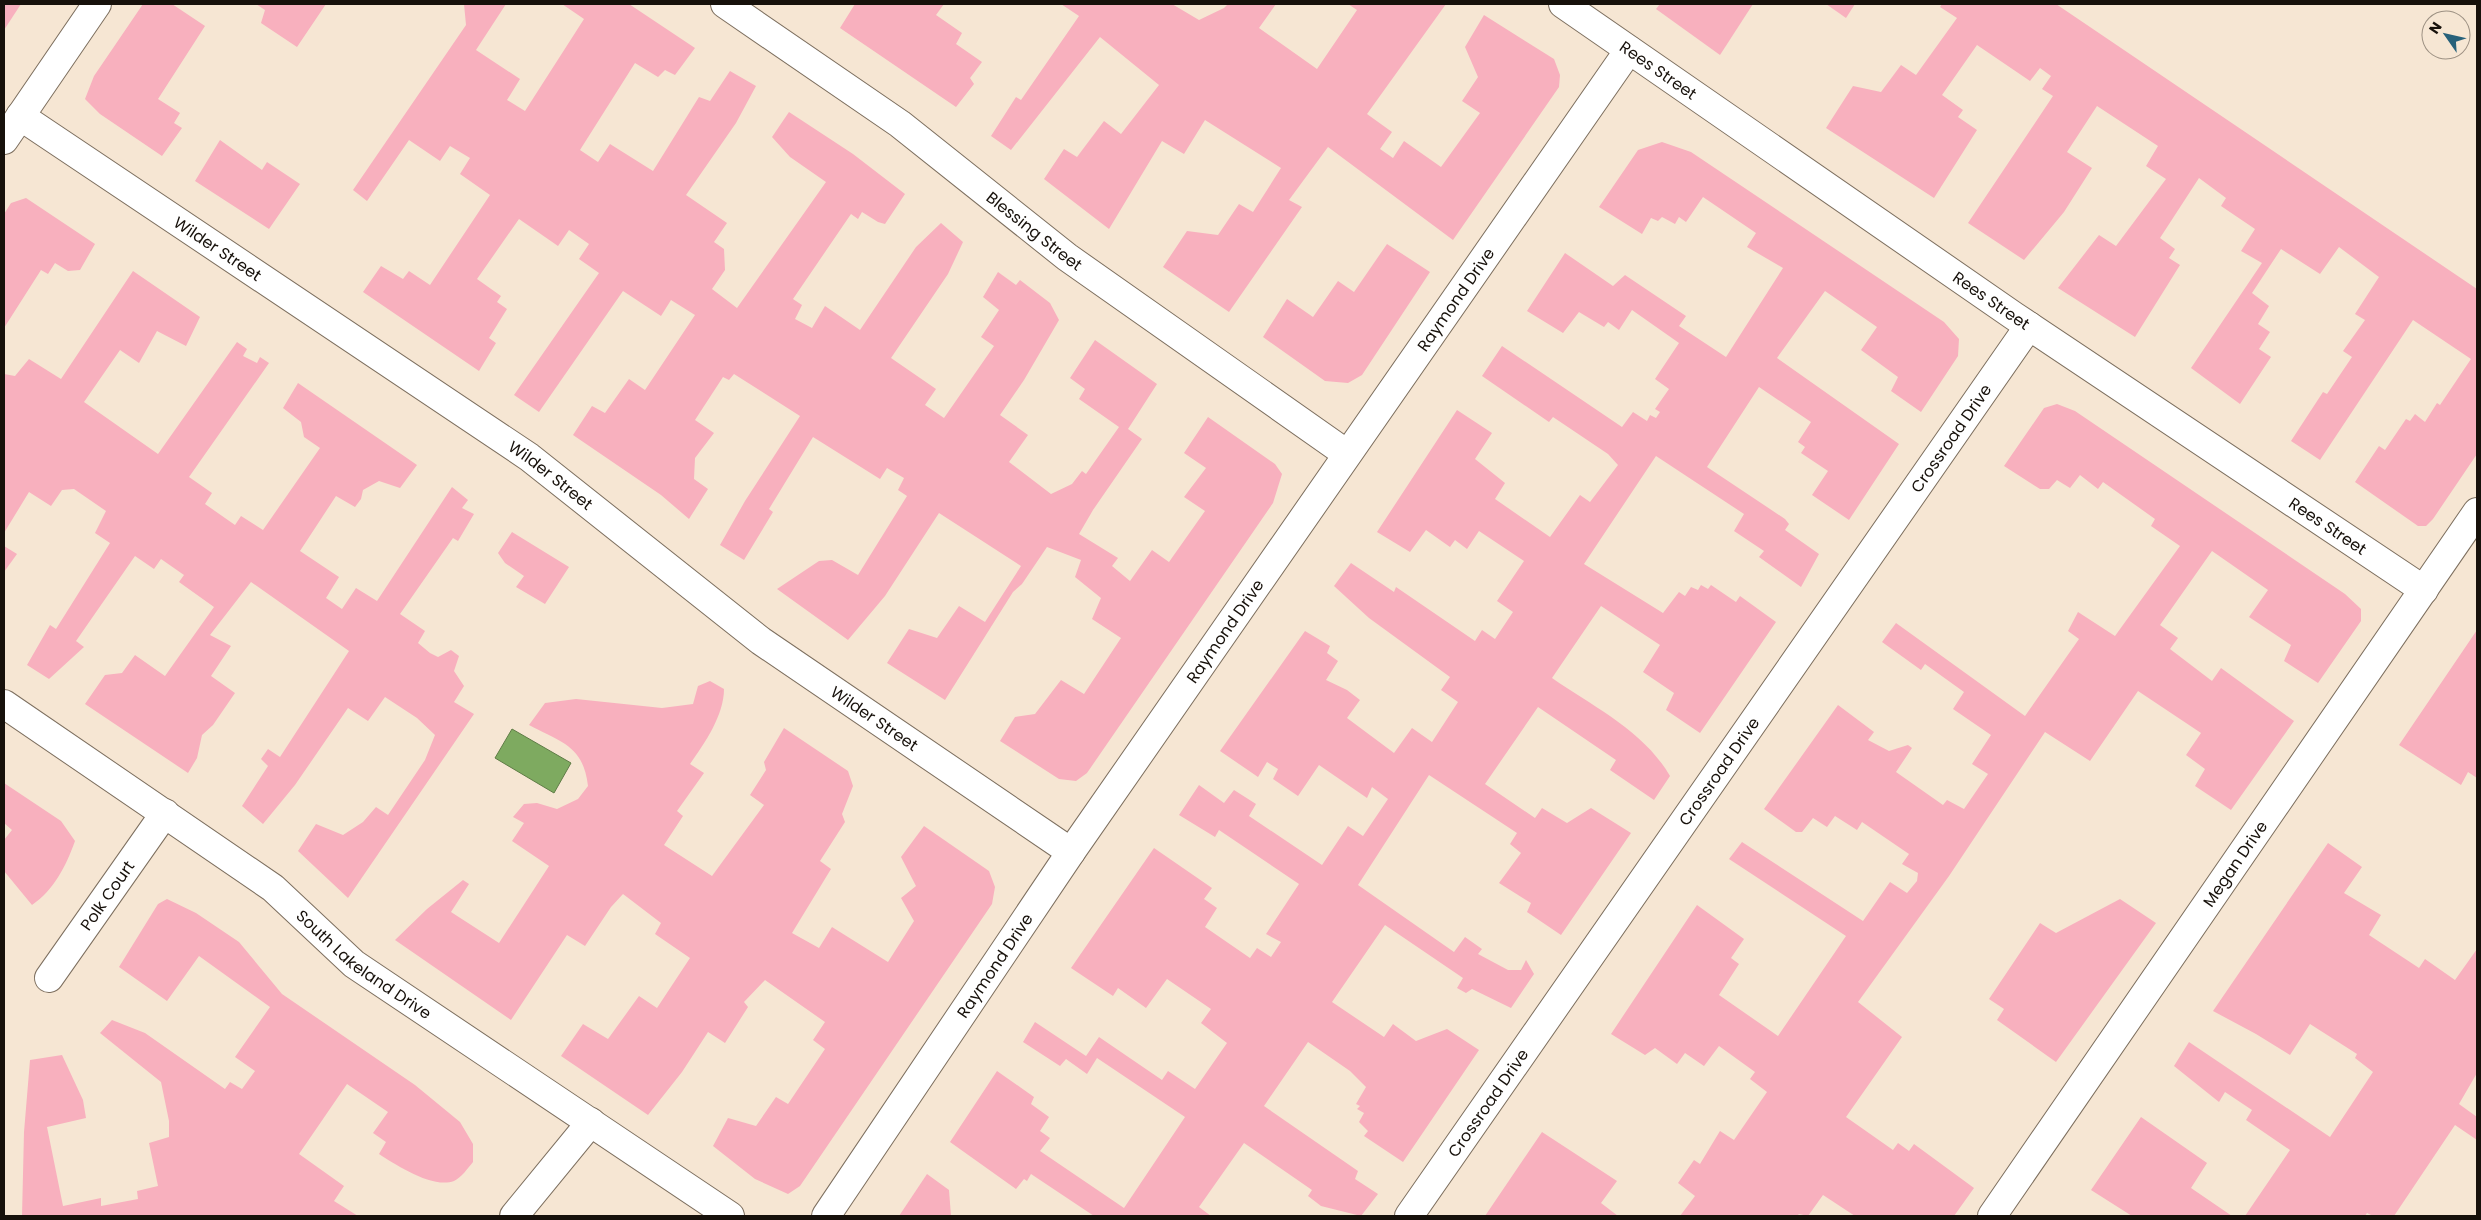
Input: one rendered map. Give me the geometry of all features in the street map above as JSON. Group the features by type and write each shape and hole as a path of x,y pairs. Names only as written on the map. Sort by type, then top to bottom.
{"street":[{"path":"4,140 97,4"},
{"name":"Blessing Street","path":"725,4 900,124 1067,257 1347,454"},
{"name":"Rees Street","path":"1563,4 2029,326 2424,590"},
{"name":"Raymond Drive","path":"826,1216 1071,852 1629,50"},
{"name":"Wilder Street","path":"20,116 529,457 761,641 1071,852"},
{"name":"Crossroad Drive","path":"1409,1216 2029,326"},
{"name":"Megan Drive","path":"1992,1216 2477,512"},
{"name":"South Lakeland Drive","path":"4,704 273,888 354,964 730,1216"},
{"name":"Polk Court","path":"49,978 165,813"},
{"path":"514,1216 591,1122"}],"shaded area":[{"path":"4,4 21,4 4,30"},
{"path":"143,4 172,4 205,26 158,99 180,113 174,123 182,128 162,156 100,114 85,99 94,76"},
{"path":"256,4 326,4 297,47 261,23 265,10"},
{"path":"464,4 506,4 476,50 520,79 507,100 525,111 584,19 562,4 629,4 695,48 675,75 665,70 658,77 635,63 580,150 598,162 610,144 653,171 699,97 710,101 730,71 756,86 736,123 686,195 727,223 714,242 724,249 725,270 712,289 737,308 826,182 790,157 772,137 789,112 853,154 905,194 885,224 862,212 858,219 851,214 793,299 802,305 795,319 812,328 825,306 860,330 916,247 941,223 963,242 948,274 891,358 936,389 925,405 944,418 994,346 981,337 999,310 983,297 998,272 1016,285 1020,280 1050,303 1059,320 1024,380 1000,415 1028,435 1009,462 1051,494 1072,484 1082,471 1086,474 1119,427 1079,399 1085,389 1070,378 1095,340 1157,384 1128,429 1142,439 1093,510 1079,534 1118,558 1112,566 1130,581 1152,550 1169,562 1205,511 1184,497 1206,468 1184,453 1208,417 1275,464 1282,474 1273,503 1087,773 1076,781 1059,779 1000,741 1015,717 1035,714 1061,680 1084,694 1121,638 1092,619 1101,598 1075,577 1081,560 1047,547 1022,584 1013,592 945,700 887,663 909,629 937,638 959,606 985,622 1021,566 939,513 885,596 848,640 777,589 819,561 832,560 858,575 907,496 898,490 904,478 887,468 880,479 813,437 769,509 773,512 744,560 720,545 745,501 800,416 734,374 729,380 723,377 695,420 714,433 695,458 694,479 708,489 689,519 661,495 573,435 592,406 605,413 629,379 645,390 695,315 671,300 661,316 623,291 539,412 514,395 599,273 579,259 589,244 569,230 558,246 519,219 477,279 501,296 497,302 507,309 489,338 496,343 479,371 363,292 381,266 403,279 409,271 430,285 490,195 460,174 470,158 450,146 440,161 409,140 367,201 353,190 466,25"},
{"path":"855,4 944,4 936,15 962,33 956,44 982,62 970,78 974,84 956,107 840,28"},
{"path":"1061,4 1172,4 1199,20 1224,8 1228,4 1276,4 1259,28 1317,69 1357,10 1348,4 1446,4 1367,114 1392,132 1380,149 1393,158 1404,141 1441,167 1480,113 1462,101 1478,77 1465,47 1484,15 1554,59 1560,75 1559,87 1453,240 1328,147 1289,200 1302,207 1229,312 1163,267 1187,231 1218,235 1239,204 1253,212 1281,168 1205,120 1184,154 1162,141 1109,229 1044,179 1064,149 1077,157 1104,121 1121,134 1159,85 1100,37 1011,150 991,136 1016,97 1021,100 1079,16"},
{"path":"1660,4 1753,4 1720,55 1656,9"},
{"path":"1826,4 1855,4 1846,18"},
{"path":"1942,4 2056,4 2477,289 2477,454 2433,519 2426,526 2418,526 2355,482 2379,446 2385,450 2406,419 2410,421 2415,414 2425,422 2437,403 2440,405 2471,359 2413,320 2320,460 2291,441 2323,392 2327,394 2352,357 2343,351 2365,320 2355,314 2379,277 2339,247 2320,274 2281,249 2252,293 2269,306 2258,324 2270,332 2259,349 2271,357 2240,404 2191,368 2262,263 2241,251 2255,229 2221,206 2226,198 2199,178 2160,238 2175,249 2169,258 2180,265 2135,337 2058,288 2099,235 2116,246 2166,179 2146,166 2158,146 2097,106 2067,152 2092,168 2064,212 2024,260 1968,223 2053,96 2042,89 2051,76 2040,68 2030,81 1977,45 1942,95 1963,110 1958,117 1977,130 1934,198 1826,128 1853,86 1881,92 1901,65 1916,75 1957,18 1940,7"},
{"path":"220,140 262,170 267,162 300,184 269,229 195,181"},
{"path":"1662,142 1691,152 1944,322 1959,339 1958,356 1921,412 1891,391 1898,377 1861,350 1877,327 1825,291 1777,358 1899,444 1849,520 1812,495 1828,471 1801,453 1805,447 1798,442 1811,422 1759,387 1707,467 1785,519 1789,524 1785,530 1819,554 1801,587 1759,557 1764,551 1734,531 1744,514 1656,456 1584,564 1663,613 1679,592 1685,596 1691,587 1698,590 1701,585 1708,589 1711,585 1736,602 1740,596 1776,622 1700,733 1666,710 1674,693 1643,672 1660,645 1601,606 1552,678 1632,733 1659,760 1670,776 1654,800 1610,770 1616,760 1538,707 1485,784 1535,818 1542,808 1567,823 1591,808 1631,833 1561,935 1527,912 1531,903 1499,883 1521,853 1510,844 1517,833 1429,775 1358,885 1454,952 1465,937 1482,949 1478,954 1508,970 1521,970 1526,960 1534,974 1511,1008 1472,989 1466,993 1457,988 1463,978 1385,925 1332,1002 1384,1037 1393,1024 1416,1041 1447,1029 1479,1050 1403,1162 1364,1136 1368,1131 1359,1122 1364,1113 1357,1109 1360,1106 1356,1104 1366,1087 1350,1071 1308,1042 1264,1106 1358,1171 1355,1179 1378,1194 1361,1216 1321,1206 1308,1196 1312,1190 1244,1143 1199,1207 1211,1216 1094,1216 1031,1174 1027,1181 1024,1179 1016,1189 950,1142 997,1071 1034,1097 1031,1104 1049,1117 1040,1131 1050,1138 1040,1151 1124,1208 1185,1117 1097,1058 1087,1074 1066,1059 1060,1066 1023,1042 1035,1022 1086,1056 1099,1037 1162,1080 1168,1071 1195,1089 1227,1043 1201,1023 1211,1009 1167,979 1146,1008 1118,988 1113,996 1071,968 1154,848 1212,888 1204,899 1217,908 1205,927 1250,958 1257,948 1271,957 1281,942 1266,934 1299,884 1219,830 1215,837 1179,815 1199,785 1224,803 1234,790 1256,804 1249,816 1322,865 1348,826 1363,836 1388,799 1372,787 1367,798 1319,765 1298,796 1273,779 1278,769 1267,762 1258,777 1220,751 1305,631 1330,646 1327,653 1338,661 1326,680 1347,690 1360,700 1347,718 1394,753 1412,728 1432,742 1458,702 1441,690 1450,677 1369,618 1334,586 1351,563 1394,592 1396,587 1475,641 1482,630 1495,639 1513,612 1497,601 1524,561 1479,531 1467,549 1455,540 1450,547 1426,530 1410,552 1377,532 1457,410 1492,433 1475,459 1505,483 1495,499 1550,537 1580,495 1590,502 1618,465 1608,454 1553,417 1549,422 1482,376 1502,346 1622,427 1633,412 1647,421 1650,415 1656,418 1660,412 1655,409 1669,389 1655,379 1679,343 1632,310 1619,330 1608,322 1604,327 1579,312 1563,333 1527,311 1565,253 1613,286 1625,275 1686,316 1679,326 1726,357 1783,268 1747,247 1756,233 1703,197 1686,222 1679,217 1675,224 1662,217 1658,221 1651,218 1642,234 1599,207 1638,150"},
{"path":"26,198 95,244 80,270 68,271 55,263 48,274 41,270 4,328 4,214 11,203"},
{"path":"1387,244 1430,272 1362,375 1348,383 1325,381 1263,337 1287,299 1313,317 1338,281 1354,292"},
{"path":"133,271 200,317 186,346 157,331 139,363 120,350 84,402 158,454 237,342 247,349 243,356 257,363 260,357 269,363 189,477 212,493 205,504 235,525 241,516 263,530 320,448 304,437 301,422 283,408 298,383 417,465 400,488 379,481 363,490 361,499 355,507 336,496 300,551 339,577 326,598 342,609 356,588 377,601 452,487 468,500 462,508 474,514 458,541 453,538 400,614 425,631 418,643 430,653 438,657 451,650 459,656 454,671 464,686 454,702 474,714 348,898 298,851 316,824 343,835 363,822 376,807 388,815 425,760 435,735 417,718 385,697 368,721 348,708 295,785 263,824 242,806 268,766 261,759 268,749 280,757 349,651 251,582 210,635 231,646 211,676 235,693 213,725 202,735 197,758 188,773 85,704 105,675 122,673 135,655 165,676 214,607 179,582 184,575 161,559 154,569 135,556 76,641 84,647 49,679 27,665 50,625 56,629 110,543 95,533 106,511 74,489 62,490 51,506 29,492 4,533 4,374 15,376 29,359 61,379"},
{"path":"2057,404 2075,411 2345,594 2361,609 2361,621 2318,683 2284,661 2291,645 2249,617 2268,590 2212,551 2160,625 2178,638 2170,649 2212,681 2221,668 2294,721 2231,810 2195,786 2205,769 2186,755 2201,733 2138,691 2090,761 2045,732 1949,876 1858,1002 1902,1037 1846,1117 1893,1150 1898,1143 1909,1151 1914,1144 1974,1188 1954,1216 1855,1216 1823,1195 1808,1216 1799,1214 1797,1216 1680,1216 1695,1196 1678,1183 1694,1160 1700,1164 1720,1131 1734,1140 1767,1092 1750,1079 1755,1072 1719,1046 1704,1066 1685,1053 1677,1064 1655,1048 1645,1055 1611,1034 1697,905 1744,939 1731,958 1739,964 1719,995 1778,1036 1846,936 1729,859 1742,842 1863,921 1890,882 1907,893 1917,881 1918,873 1902,864 1909,854 1862,822 1857,830 1835,816 1827,827 1813,818 1802,832 1796,832 1764,809 1838,705 1874,732 1868,740 1889,751 1908,745 1912,748 1896,772 1943,805 1947,800 1964,809 1988,774 1972,764 1991,735 1953,709 1964,692 1925,664 1921,670 1882,642 1896,623 2025,716 2079,639 2068,631 2078,612 2115,636 2180,546 2151,526 2155,519 2103,482 2098,489 2080,475 2070,488 2057,480 2049,489 2040,489 2004,466 2044,408"},
{"path":"512,532 569,567 545,604 516,587 524,576 505,563 498,553"},
{"path":"4,546 17,554 4,572"},
{"path":"2477,630 2477,778 2468,772 2461,785 2399,745"},
{"path":"710,681 724,689 721,709 707,738 690,764 704,773 677,811 683,816 664,845 712,876 764,805 750,795 766,770 764,762 784,728 848,771 853,786 842,814 845,822 820,861 831,869 792,933 819,948 832,927 888,962 914,921 901,898 916,886 901,857 924,826 989,871 995,887 992,904 800,1186 788,1194 755,1179 713,1146 728,1118 756,1126 776,1097 788,1104 825,1049 813,1040 825,1022 765,980 744,1002 748,1007 725,1043 708,1032 682,1072 648,1115 561,1056 583,1024 608,1039 639,996 657,1008 690,958 655,934 661,923 623,894 611,907 585,946 567,935 511,1020 395,940 427,909 463,880 469,884 451,912 499,943 549,866 512,841 524,823 513,817 524,804 537,803 557,809 578,799 588,786 585,772 576,753 561,741 529,725 545,703 576,699 662,708 693,704 698,686"},
{"path":"512,729 571,763 554,793 495,758"},
{"path":"4,783 61,821 75,841 68,859 53,885 32,905 4,871 4,840 12,830 4,823"},
{"path":"2328,843 2362,867 2344,893 2381,915 2369,935 2419,968 2425,959 2455,980 2477,949 2477,1073 2459,1104 2477,1117 2477,1140 2455,1125 2394,1216 2373,1216 2367,1213 2365,1216 2245,1216 2290,1150 2246,1120 2252,1110 2225,1092 2219,1102 2174,1066 2189,1042 2330,1137 2373,1072 2355,1058 2357,1054 2310,1024 2290,1055 2213,1011"},
{"path":"167,899 196,913 239,942 282,994 415,1085 460,1122 473,1144 473,1162 464,1173 454,1181 436,1182 415,1175 379,1154 386,1142 373,1133 388,1112 347,1084 299,1154 344,1186 334,1201 358,1216 22,1216 24,1132 30,1060 62,1055 83,1100 86,1118 47,1127 63,1206 101,1198 101,1206 138,1199 137,1191 158,1186 149,1143 169,1137 169,1121 161,1082 100,1033 112,1020 145,1033 225,1089 230,1082 242,1089 255,1071 235,1057 270,1007 199,956 167,1001 119,967 158,904"},
{"path":"2120,899 2156,923 2056,1062 1997,1020 2004,1009 1989,999 2040,923 2056,933"},
{"path":"2141,1117 2207,1163 2191,1188 2232,1216 2132,1216 2091,1190"},
{"path":"1542,1132 1617,1181 1601,1203 1618,1216 1485,1216"},
{"path":"927,1174 949,1190 951,1216 899,1216"}]}
